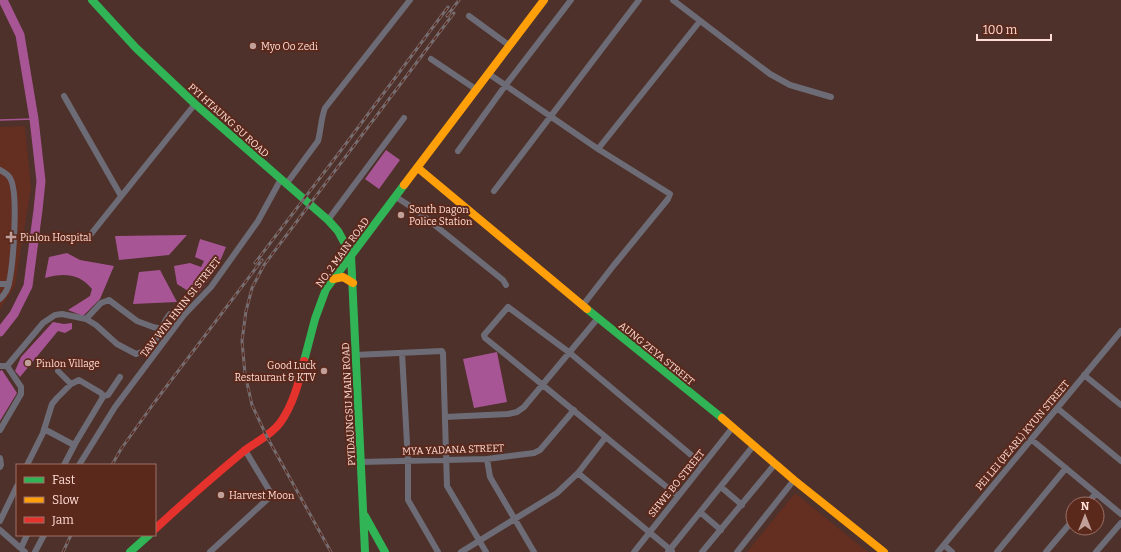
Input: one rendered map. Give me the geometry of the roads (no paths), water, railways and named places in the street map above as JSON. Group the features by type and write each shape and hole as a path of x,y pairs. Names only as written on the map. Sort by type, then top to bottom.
{"main road":[{"name":"PYI HTAUNG SU ROAD","path":"92,0 136,48 195,104 328,220 338,231 351,255"},
{"name":"NO. 2 MAIN ROAD","path":"156,528 245,450 267,437 278,425 286,413 296,390 317,312 324,293 351,255 544,0"},
{"name":"AUNG ZEYA STREET","path":"418,168 598,318 733,427 794,480 884,552"},
{"name":"PYIDAUNGSU MAIN ROAD","path":"351,255 365,552"},
{"path":"333,279 344,276 353,283"},
{"path":"364,515 385,552"},
{"path":"130,552 148,536"}],"street":[{"name":"TAW WIN HNIN SI STREET","path":"80,464 115,407 184,316 211,287 258,221 284,181 318,141 322,116 325,108 410,0"},
{"path":"458,151 570,0"},
{"path":"494,191 639,0"},
{"path":"673,0 770,74 790,85 831,97"},
{"path":"469,16 510,46"},
{"path":"598,149 700,21"},
{"path":"431,59 477,90"},
{"path":"489,74 598,149 670,194 670,196 583,305"},
{"path":"64,96 122,196"},
{"path":"87,239 195,104"},
{"path":"328,220 404,118"},
{"path":"0,170 10,178 14,189 12,260 9,284 0,299"},
{"path":"396,197 416,210 503,280 506,285"},
{"path":"0,284 9,284"},
{"path":"86,319 101,303 109,300 137,321 145,325 162,329"},
{"path":"678,496 605,438 544,385 485,338 484,335 508,307 570,353 703,465"},
{"path":"0,430 22,390 3,366 43,324 55,315 70,315 86,319 96,325 117,344 136,354 143,352 150,346 162,329 166,318 170,314 184,316"},
{"path":"445,417 508,414 517,412 524,407 544,385 598,318"},
{"name":"PEI LEI (PEARL) KYUN STREET","path":"938,552 1121,331"},
{"path":"355,355 442,351 447,486 486,552"},
{"path":"402,353 409,503 438,552"},
{"path":"58,372 71,384"},
{"path":"1084,375 1120,402"},
{"path":"64,464 103,396 108,395 120,377"},
{"path":"27,464 44,429 52,404 71,384 79,380 102,393 103,396"},
{"path":"1058,408 1121,461"},
{"name":"MYA YADANA STREET","path":"360,462 487,459 538,452 574,410"},
{"name":"SHWE BO STREET","path":"634,552 733,427"},
{"path":"44,429 74,445"},
{"path":"461,552 557,493 578,473 605,438"},
{"path":"1032,440 1121,514"},
{"path":"578,473 671,551 700,512 754,445"},
{"path":"213,551 272,495 245,450"},
{"path":"0,458 0,468"},
{"path":"487,459 490,477 534,552"},
{"path":"702,552 775,464"},
{"path":"997,552 1066,468"},
{"path":"737,552 794,480"},
{"path":"721,487 742,505"},
{"path":"0,522 16,488"},
{"path":"700,512 721,530"},
{"path":"1096,552 1121,523"},
{"path":"1046,552 1065,529"},
{"path":"0,530 23,550 27,536"},
{"path":"35,552 43,536"},
{"path":"944,545 952,552"}],"waterway":[{"path":"0,332 14,314 28,286 41,181 34,119 20,35 3,0"},
{"path":"0,120 34,119"}],"railway":[{"path":"447,16 459,0"},
{"path":"255,263 448,7"},
{"path":"331,552 267,437 252,405 245,374 242,341 246,311 252,288 264,265 454,13"},
{"path":"113,464 121,449 154,403 262,260"},
{"path":"63,552 71,536"}],"place":[{"name":"Myo Oo Zedi","path":"253,46"},
{"name":"South Dagon Police Station","path":"401,215"},
{"name":"Pinlon Hospital","path":"11,237"},
{"name":"Pinlon Village","path":"28,363"},
{"name":"Good Luck Restaurant & KTV","path":"324,371"},
{"name":"Harvest Moon","path":"221,495"}]}
